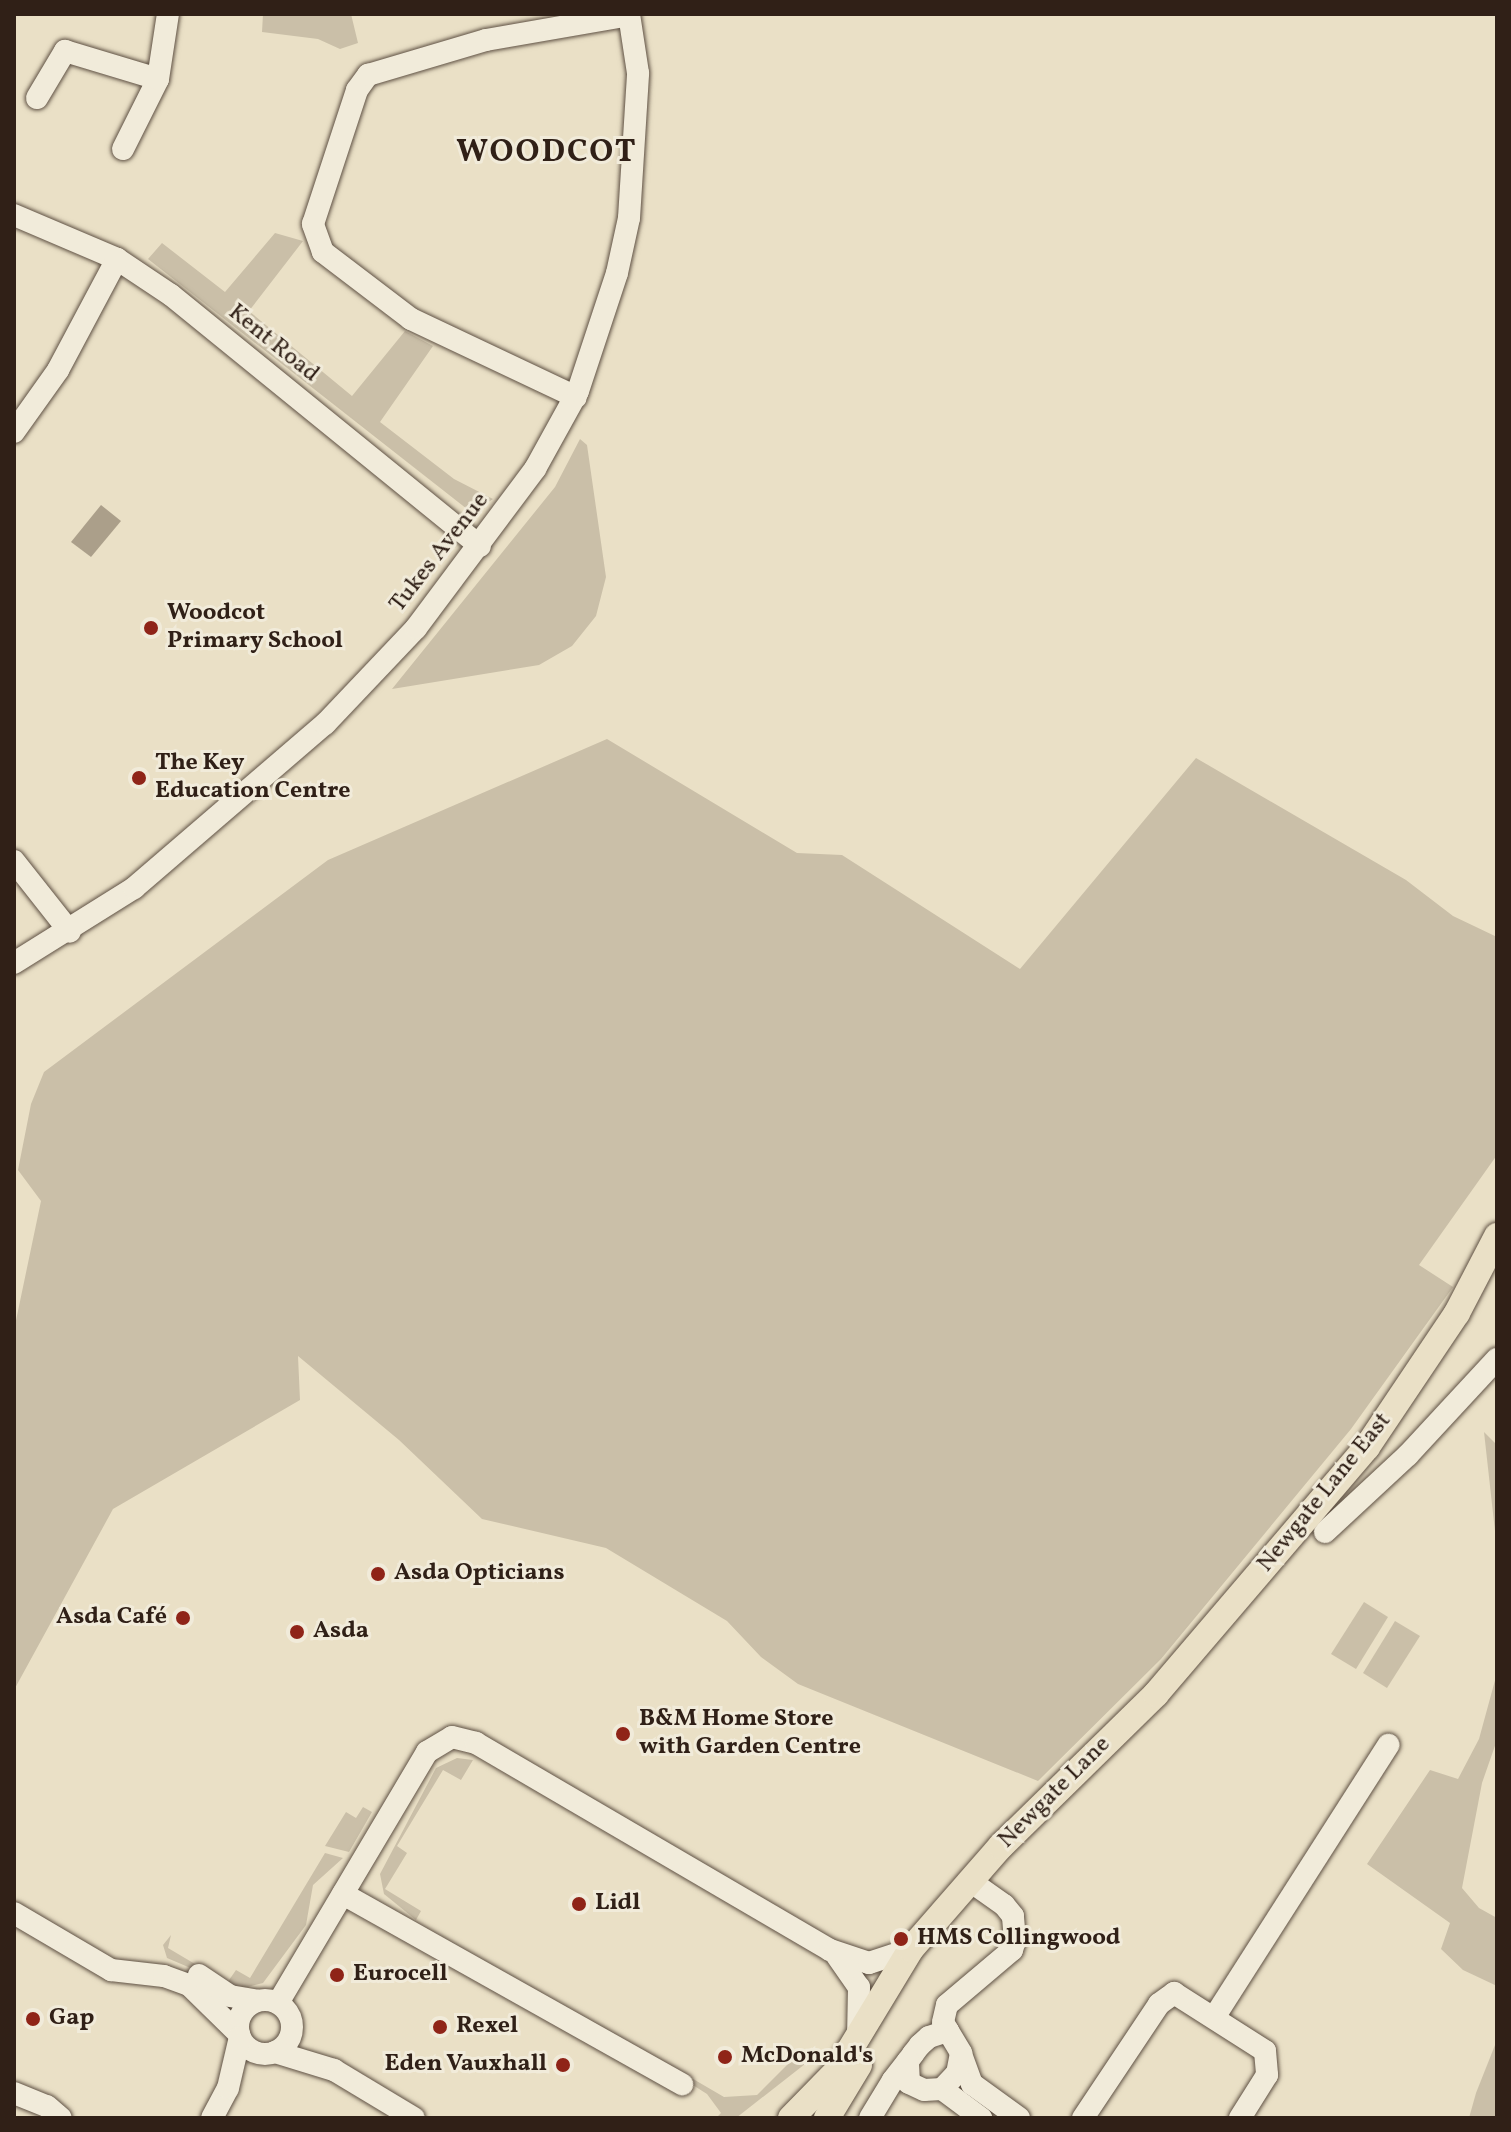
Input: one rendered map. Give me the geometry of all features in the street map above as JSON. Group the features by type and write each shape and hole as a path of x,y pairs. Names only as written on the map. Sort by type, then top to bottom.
{"main road":[{"name":"Newgate Lane East","path":"1156,1694 1367,1447 1457,1313 1497,1236"},
{"name":"Newgate Lane","path":"791,2118 837,2071 911,1949 964,1888 1156,1694"},
{"name":"Newgate Lane","path":"827,2118 964,1888"}],"street":[{"path":"123,149 158,79 168,14"},
{"path":"576,397 411,319 323,252 313,224 357,90 368,75 486,40 629,15"},
{"name":"Tukes Avenue","path":"14,963 70,932 158,869 325,724 416,628 535,469 576,397 613,289 629,218 638,88 629,15"},
{"path":"37,98 65,51 158,79"},
{"name":"Kent Road","path":"14,215 117,259 171,295 480,546"},
{"path":"14,432 58,370 117,259"},
{"path":"14,861 70,932"},
{"path":"1325,1532 1408,1455 1497,1359"},
{"path":"275,2008 427,1752 452,1737 476,1743 830,1950 848,1966 859,1987 858,2039"},
{"path":"1215,2016 1388,1745"},
{"path":"964,1888 1004,1905 1013,1916 1015,1940 1012,1950 947,2005 943,2022 961,2053 972,2084 1019,2118"},
{"path":"343,1894 682,2084"},
{"path":"14,1913 111,1970 164,1976 189,1985 251,2050 274,2052 334,2070"},
{"path":"830,1950 869,1963 911,1949"},
{"path":"111,1970 186,1970 230,1996 275,2008 312,2051 334,2070 414,2118"},
{"path":"1083,2118 1167,1996 1181,1994 1265,2051 1270,2064 1240,2118"},
{"path":"212,2118 228,2088 243,2011 275,2008"},
{"path":"228,2088 290,2038 275,2008"},
{"path":"873,2113 908,2061 929,2037 948,2031"},
{"path":"873,2113 933,2090 957,2073 961,2053"},
{"path":"908,2061 909,2083 933,2090 981,2118"},
{"path":"14,2093 47,2106 61,2118"}],"shaded area":[{"path":"263,14 351,14 358,43 340,49 318,39 262,32"},
{"path":"275,233 303,241 249,311 352,396 405,331 433,346 380,422 454,479 493,499 475,511 467,509 148,259 162,243 225,292"},
{"path":"580,439 587,445 606,577 596,616 572,646 539,665 392,689 555,487"},
{"path":"101,505 121,521 91,557 71,542"},
{"path":"607,739 797,853 842,855 1020,969 1196,758 1406,880 1453,916 1497,937 1497,1155 1419,1265 1453,1287 1351,1429 1161,1659 1038,1781 798,1684 761,1657 727,1621 606,1548 482,1519 399,1440 298,1356 300,1400 113,1509 14,1690 14,1330 41,1201 18,1170 31,1104 44,1072 328,860"},
{"path":"1484,1432 1497,1445 1497,1549"},
{"path":"1364,1602 1388,1617 1356,1669 1331,1654"},
{"path":"1395,1621 1420,1636 1387,1688 1363,1673"},
{"path":"1497,1673 1497,1740 1482,1783 1462,1888 1479,1908 1497,1918 1497,1986 1463,1970 1441,1949 1450,1923 1367,1864 1430,1770 1458,1779 1479,1739"},
{"path":"457,1758 473,1760 461,1780 443,1770 397,1846 407,1853 385,1889 421,1911 416,1920 384,1894 380,1874 436,1768"},
{"path":"363,1807 372,1812 349,1852 325,1846 346,1812 356,1818"},
{"path":"325,1853 343,1858 313,1885 306,1925 263,1983 240,1989 167,1958 163,1945 171,1935 168,1948 227,1983 236,1970 250,1978"},
{"path":"1497,2040 1497,2118 1469,2118 1476,2093"},
{"path":"796,2056 805,2064 736,2118 716,2118 721,2113 707,2094 688,2082 688,2076 724,2097 757,2095"}],"place":[{"name":"Woodcot Primary School","path":"151,628"},
{"name":"The Key Education Centre","path":"139,778"},
{"name":"Asda Opticians","path":"378,1574"},
{"name":"Asda Café","path":"183,1618"},
{"name":"Asda","path":"297,1632"},
{"name":"B&M Home Store with Garden Centre","path":"623,1734"},
{"name":"Lidl","path":"579,1904"},
{"name":"HMS Collingwood","path":"901,1939"},
{"name":"Eurocell","path":"337,1975"},
{"name":"Gap","path":"33,2019"},
{"name":"Rexel","path":"440,2027"},
{"name":"McDonald's","path":"725,2057"},
{"name":"Eden Vauxhall","path":"563,2065"}],"district":[{"name":"WOODCOT","path":"547,153"}]}
